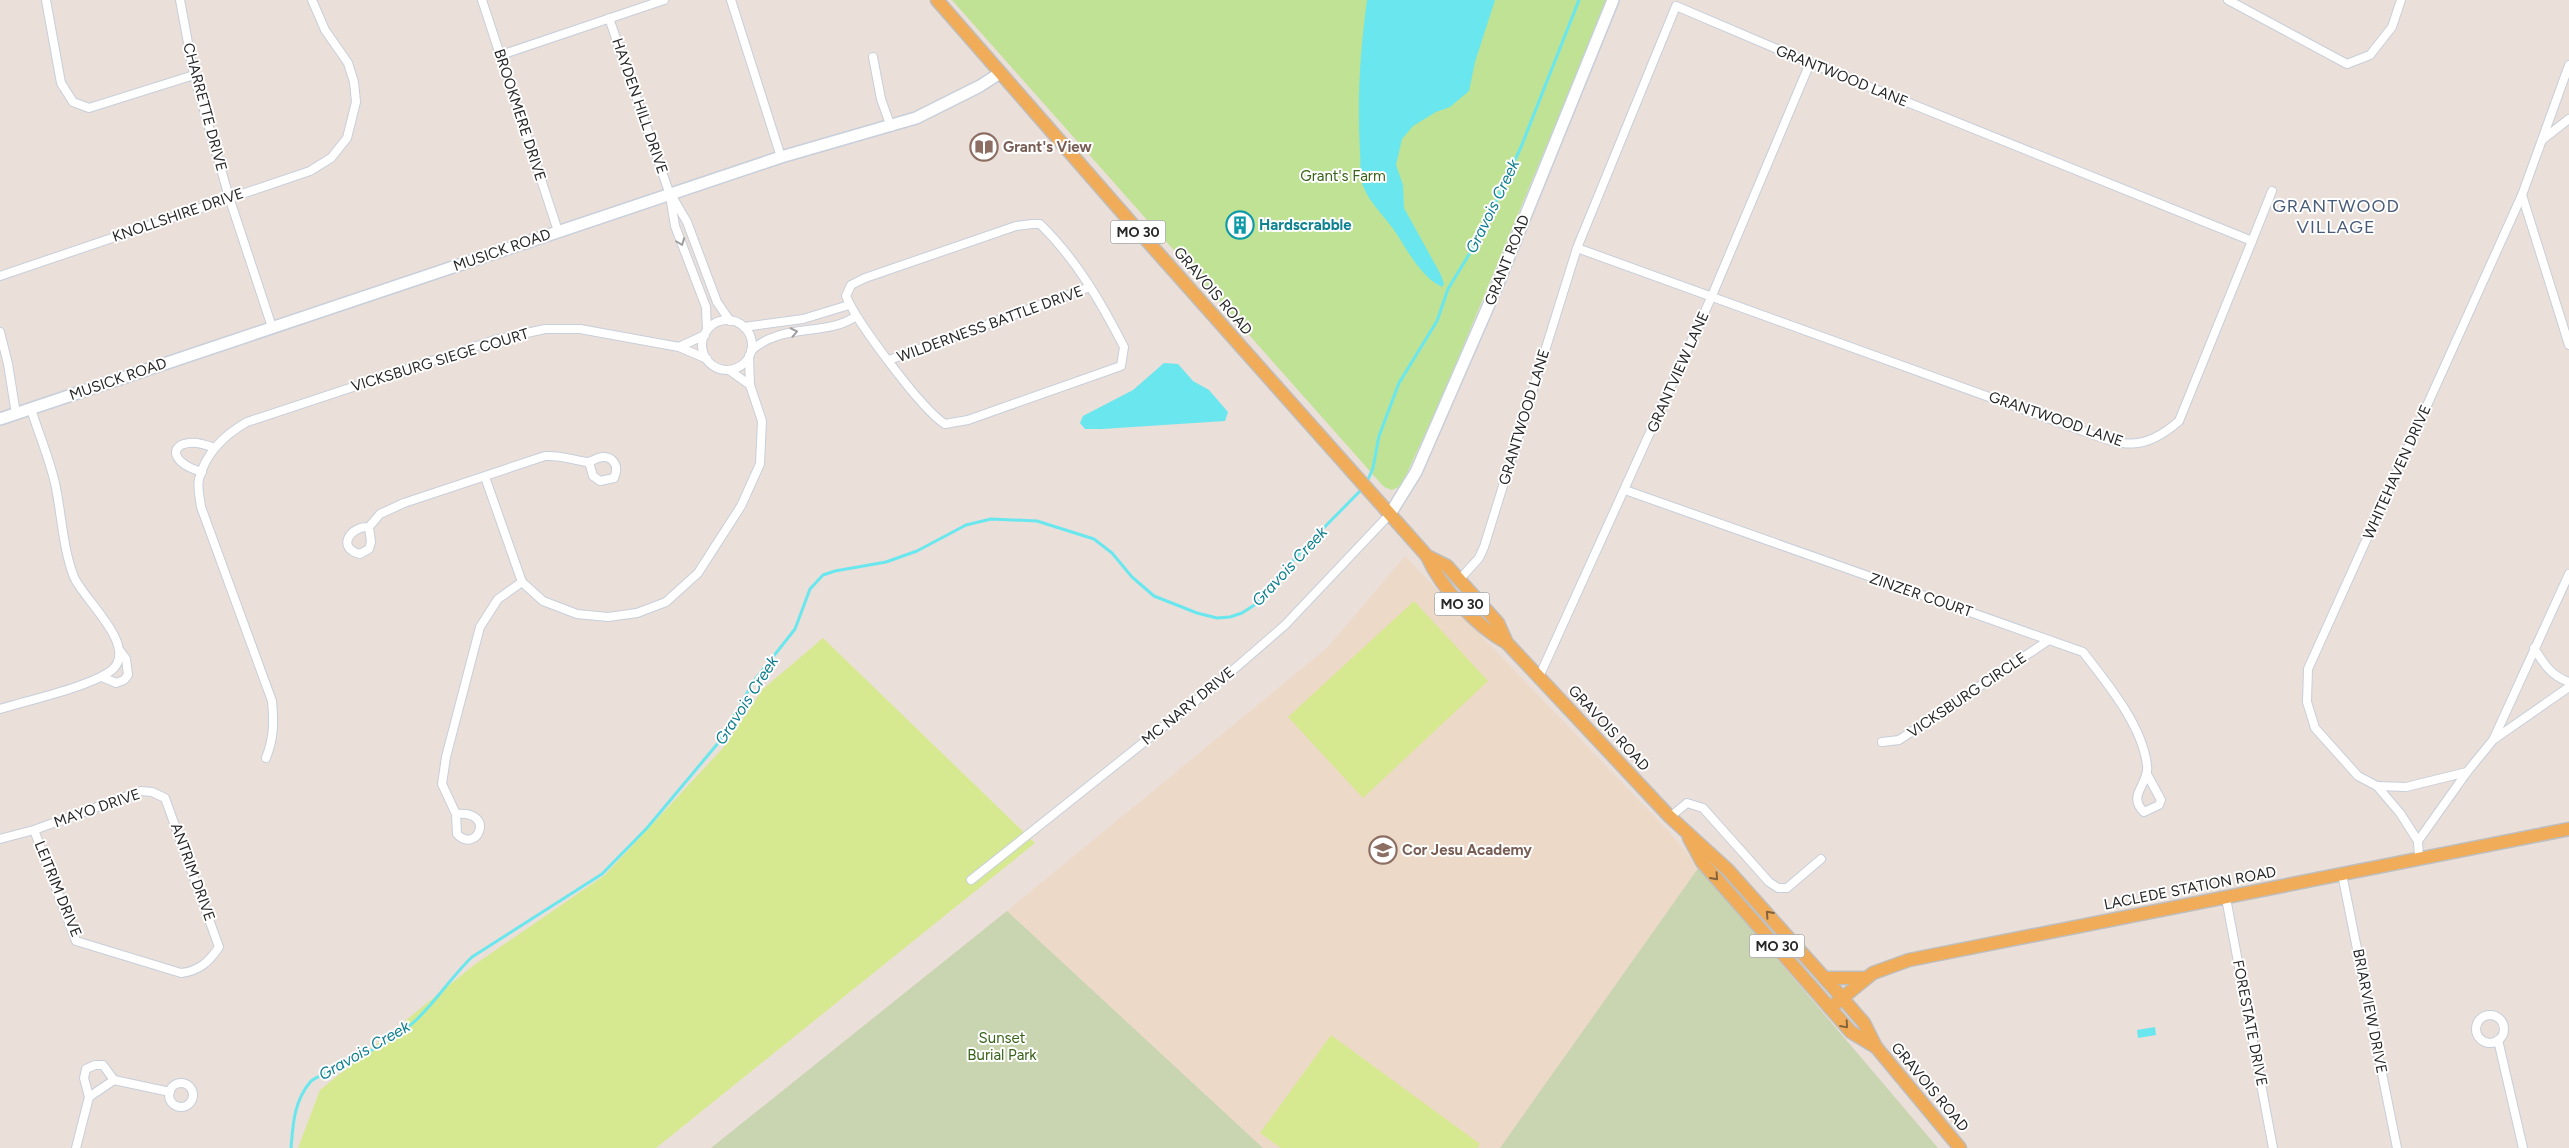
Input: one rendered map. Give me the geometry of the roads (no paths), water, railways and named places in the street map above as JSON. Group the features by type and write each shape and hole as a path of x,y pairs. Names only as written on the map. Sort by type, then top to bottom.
{"main road":[{"name":"GRAVOIS ROAD","path":"937,0 1427,556 1436,576 1488,632 1507,642"},
{"name":"GRAVOIS ROAD","path":"1427,556 1447,566 1498,623 1507,642 1539,677 1688,836 1712,853 1825,978 1864,1023 1876,1047 1960,1148"},
{"name":"LACLEDE STATION ROAD","path":"1830,1008 1865,978 1882,968 1910,960 2569,829"},
{"name":"GRAVOIS ROAD","path":"1688,836 1702,862 1851,1032 1876,1047"},
{"path":"1825,978 1865,978"}],"street":[{"path":"46,0 61,83 73,102 88,108 194,75"},
{"name":"CHARRETTE DRIVE","path":"180,0 194,75 229,197 272,327"},
{"name":"KNOLLSHIRE DRIVE","path":"0,276 310,171 331,158 347,138 356,102 354,82 348,64 325,30 312,0"},
{"name":"BROOKMERE DRIVE","path":"482,0 558,231"},
{"path":"501,55 664,0"},
{"path":"731,0 781,157"},
{"name":"GRANT ROAD","path":"1390,514 1416,472 1494,295 1613,0"},
{"path":"2228,0 2347,64 2370,55 2392,27 2401,0"},
{"name":"GRANTWOOD LANE","path":"1458,580 1478,558 1484,547 1577,248 1676,6 1810,64 2252,241"},
{"name":"HAYDEN HILL DRIVE","path":"609,18 670,194"},
{"path":"873,57 881,99 891,127"},
{"name":"GRANTVIEW LANE","path":"1539,677 1710,298 1810,64"},
{"name":"WHITEHAVEN DRIVE","path":"2419,859 2418,841 2400,813 2377,786 2358,776 2315,728 2307,702 2308,669 2522,195 2569,65"},
{"name":"MUSICK ROAD","path":"0,419 781,157 824,143 891,127 940,107 1000,73"},
{"path":"2542,140 2569,119"},
{"name":"GRANTWOOD LANE","path":"1577,248 1710,298 1935,376 2069,426 2134,445 2163,435 2179,421 2272,191"},
{"path":"485,477 522,582 543,601 577,614 608,617 637,613 666,602 698,573 741,506 760,464 762,421 750,385 750,336 744,328 730,321 717,302 687,222 670,194"},
{"path":"670,194 675,226 706,307 706,332 703,350 707,359 719,368 729,370 750,385"},
{"path":"2522,195 2569,345"},
{"path":"1032,224 1040,224 1069,254 1090,287 1124,347 1121,366 968,420 945,424 933,417 856,316 846,296 851,285 865,278 1016,226 1032,224"},
{"name":"WILDERNESS BATTLE DRIVE","path":"889,360 1090,287"},
{"path":"744,328 803,319 850,305"},
{"path":"729,370 739,367 766,339 841,323 856,316"},
{"path":"679,347 706,332 715,324 730,321"},
{"name":"VICKSBURG SIEGE COURT","path":"266,758 273,740 272,701 201,507 199,480 207,458 231,431 247,422 495,340 545,329 580,329 679,347 707,359"},
{"path":"0,332 8,364 16,414"},
{"path":"31,409 56,486 65,547 75,579 118,641 120,651 126,659 128,675 124,680 116,683 102,677"},
{"path":"202,472 187,468 178,461 176,454 178,446 184,442 193,442 214,448"},
{"path":"369,527 380,514 404,504 545,456 563,455 588,462"},
{"name":"ZINZER COURT","path":"1625,490 2084,652 2109,684 2141,743 2147,764 2148,776"},
{"name":"MC NARY DRIVE","path":"971,880 1217,684 1285,625 1390,514"},
{"path":"2418,841 2467,772 2493,740 2569,574"},
{"path":"456,814 442,784 446,757 480,626 498,599 522,582"},
{"name":"VICKSBURG CIRCLE","path":"1882,742 1898,740 2048,640"},
{"path":"2534,648 2544,666 2558,678 2569,682"},
{"path":"0,709 102,677 114,668 120,651"},
{"path":"2493,740 2569,687"},
{"name":"WHITEHAVEN DRIVE","path":"2377,786 2406,787 2467,772"},
{"name":"MAYO DRIVE","path":"0,839 34,830 141,791 152,792 165,798"},
{"name":"ANTRIM DRIVE","path":"165,798 219,947"},
{"path":"1670,817 1687,803 1703,808 1769,882 1778,888 1787,888 1821,859"},
{"name":"LEITRIM DRIVE","path":"34,830 76,941 181,973 194,972 210,960 219,947"},
{"name":"BRIARVIEW DRIVE","path":"2342,874 2397,1148"},
{"name":"FORESTATE DRIVE","path":"2226,898 2273,1148"},
{"path":"2498,1040 2523,1148"},
{"path":"76,1148 89,1097 84,1078 86,1069 95,1065 103,1065 114,1080 170,1092"},
{"path":"89,1097 114,1080"}],"water":[{"path":"1367,0 1495,0 1475,62 1469,91 1450,107 1436,112 1413,126 1402,139 1396,165 1403,185 1404,208 1441,275 1444,284 1442,287 1429,278 1417,265 1394,230 1370,200 1362,182 1359,95"},
{"path":"1164,363 1178,364 1193,381 1209,390 1228,412 1225,421 1102,429 1085,429 1080,423 1083,416 1133,390"},
{"path":"2155,1027 2156,1035 2138,1038 2137,1030"}],"waterway":[{"name":"Gravois Creek","path":"1367,482 1373,468 1379,436 1399,383 1437,321 1448,289 1479,238 1521,147 1579,0"},
{"name":"Gravois Creek","path":"291,1148 298,1104 311,1081 390,1040 414,1022 472,957 602,874 647,828 719,742 754,681 795,629 810,589 823,575 886,562 917,551 966,525 991,519 1037,521 1094,539 1112,553 1132,577 1154,596 1197,613 1217,618 1230,617 1242,613 1256,604 1304,548 1362,489"}],"place":[{"name":"Grant's View","path":"984,147"},
{"name":"Hardscrabble","path":"1240,225"},
{"name":"Cor Jesu Academy","path":"1383,850"}],"district":[{"name":"GRANTWOOD VILLAGE","path":"2336,216"}],"park label":[{"name":"Grant's Farm","path":"1343,176"},
{"name":"Sunset Burial Park","path":"1002,1046"}]}
